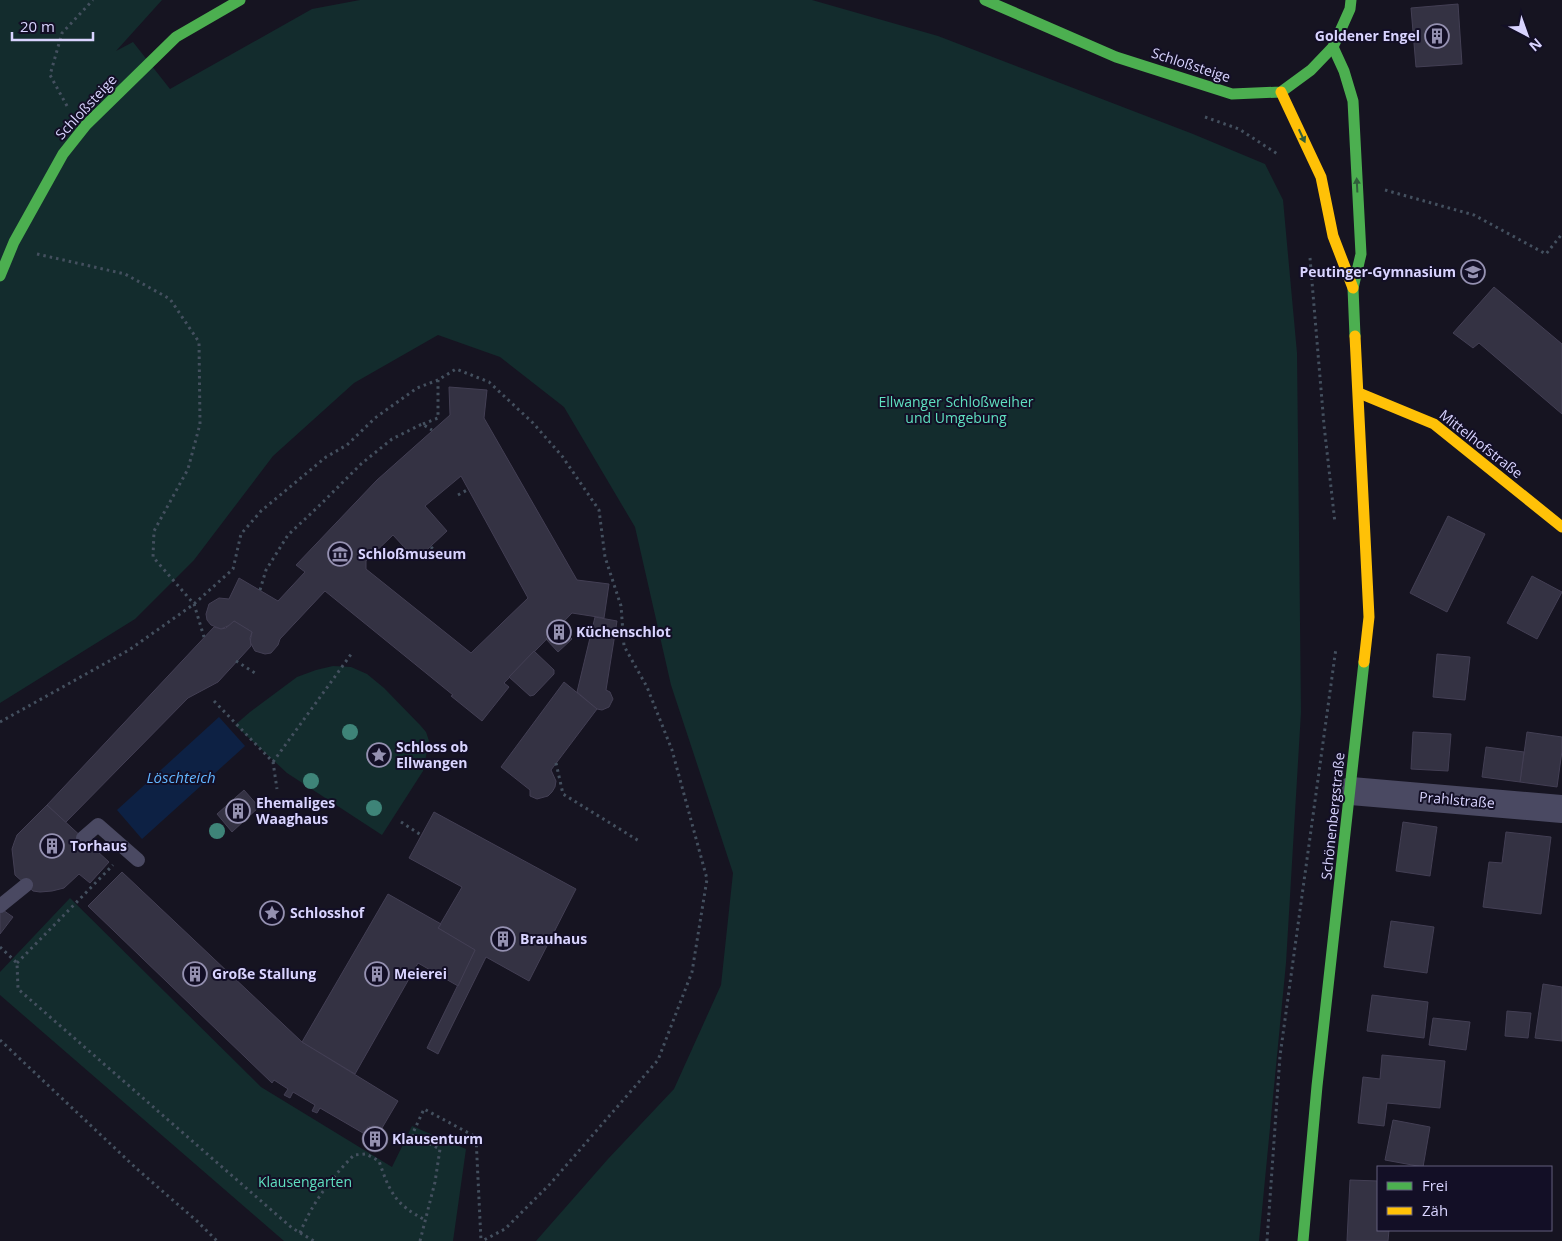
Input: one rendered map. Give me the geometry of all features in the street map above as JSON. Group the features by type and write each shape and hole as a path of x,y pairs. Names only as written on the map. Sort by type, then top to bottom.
{"street":[{"name":"Schloßsteige","path":"0,276 14,242 63,154 86,126 176,37 240,0"},
{"name":"Schloßsteige","path":"985,0 1116,58 1232,94 1281,92"},
{"path":"1351,0 1350,9 1333,48 1311,70 1281,92 1321,177 1333,236 1353,288"},
{"path":"1333,48 1344,70 1353,101 1361,254 1353,288 1359,393"},
{"name":"Mittelhofstraße","path":"1359,393 1434,424 1562,528"},
{"name":"Schönenbergstraße","path":"1303,1241 1317,1086 1369,617 1359,393"},
{"name":"Prahlstraße","path":"1351,791 1562,810"}],"lane":[{"path":"83,838 98,825 132,855"},
{"path":"0,906 26,885"}],"path":[{"path":"86,126 64,103 50,75 62,33 93,0"},
{"path":"1204,116 1239,129 1286,160"},
{"path":"1357,188 1378,187 1474,215 1546,254 1562,234"},
{"path":"14,242 39,255 125,274 170,299 199,342 200,424 188,469 154,531 153,557 194,604 204,637"},
{"path":"1310,253 1324,425 1335,528"},
{"path":"0,722 129,650 194,604 233,569 241,534 261,511 326,457 348,445 374,418 417,388 438,380 456,369 489,382 539,430 562,456 599,510 606,557 621,606 624,646 647,687 672,750 707,879 692,972 658,1060 550,1184 505,1229 482,1241 476,1137 424,1109 412,1135 440,1149 436,1182 420,1241"},
{"path":"260,590 266,570 288,535 361,464 392,439 438,418 438,380"},
{"path":"422,424 432,430"},
{"path":"458,495 469,489"},
{"path":"431,547 442,559"},
{"path":"1267,1241 1280,1056 1336,643"},
{"path":"273,762 352,653"},
{"path":"236,661 256,673"},
{"path":"214,701 273,762 277,789"},
{"path":"556,763 563,794 639,841"},
{"path":"401,822 421,835"},
{"path":"17,963 132,855"},
{"path":"0,947 17,963 18,989 292,1228 314,1241"},
{"path":"0,1040 137,1169 217,1241"},
{"path":"300,1233 306,1217 318,1199 340,1168 354,1155 366,1154 379,1161 386,1182 394,1196 406,1209 425,1220"}],"green space":[{"name":"Ellwanger Schloßweiher und Umgebung","path":"0,0 162,0 116,51 133,42 170,89 312,9 360,0 812,0 938,36 1193,134 1265,164 1283,200 1297,353 1301,712 1286,963 1259,1241 536,1241 608,1159 674,1089 721,985 733,873 671,685 635,527 564,407 500,357 438,335 354,383 273,456 194,560 135,619 0,703"},
{"path":"333,666 351,667 367,674 384,688 420,725 426,732 429,741 423,771 382,835 287,773 235,725 297,677"},
{"name":"Klausengarten","path":"70,898 261,1087 392,1167 412,1126 466,1149 453,1241 284,1241 0,995 0,972"}],"water":[{"name":"Löschteich","path":"219,717 245,746 142,839 117,810"}],"building":[{"name":"Goldener Engel","path":"1458,4 1462,64 1416,67 1411,8"},
{"path":"1494,287 1562,344 1562,414 1479,343 1473,348 1453,333"},
{"name":"Schloßmuseum","path":"449,387 487,390 484,418 577,580 609,584 604,618 572,613 504,683 509,687 482,721 451,696 453,695 325,591 280,639 278,645 271,653 265,654 255,651 250,642 252,632 234,621 221,629 211,625 207,620 206,614 209,604 219,598 229,599 239,578 278,601 305,572 296,565 377,480 450,415","holes":["461,476 528,598 471,653 366,569 366,561 393,535 416,560 447,531 425,506"]},
{"path":"1448,516 1485,534 1447,612 1410,593"},
{"path":"1532,576 1562,592 1537,639 1507,623"},
{"path":"595,617 617,621 606,690 610,692 613,699 609,707 602,710 597,709 577,692"},
{"path":"234,621 252,632 250,638 251,646 218,682 188,698 65,823 47,805 214,627 226,628"},
{"name":"Küchenschlot","path":"559,626 572,639 558,652 546,639"},
{"path":"534,651 554,670 554,674 534,695 530,696 509,677"},
{"path":"1437,654 1470,657 1465,700 1433,697"},
{"path":"564,682 597,709 551,770 556,781 552,792 548,796 537,799 530,796 530,790 501,767"},
{"path":"1413,732 1451,734 1448,771 1411,769"},
{"path":"1527,732 1562,737 1557,787 1520,782"},
{"path":"1486,747 1524,752 1520,782 1482,777"},
{"name":"Ehemaliges Waaghaus","path":"244,790 259,807 232,832 217,814"},
{"name":"Torhaus","path":"47,805 109,862 90,883 79,874 64,888 40,892 33,891 15,875 12,849 17,835"},
{"name":"Brauhaus","path":"434,812 576,889 529,981 486,957 438,1054 427,1048 475,950 438,928 462,887 409,858"},
{"path":"1403,822 1437,827 1430,876 1396,871"},
{"path":"1506,832 1551,837 1541,914 1483,907 1489,862 1502,863"},
{"name":"Große Stallung","path":"122,872 302,1042 398,1101 382,1128 368,1127 363,1133 320,1108 317,1113 312,1111 315,1105 293,1092 290,1098 284,1095 288,1089 274,1080 272,1083 88,906"},
{"name":"Meierei","path":"388,894 441,924 438,928 475,950 458,986 418,963 355,1074 302,1042"},
{"path":"0,908 13,917 0,934"},
{"path":"1391,921 1434,927 1427,973 1384,967"},
{"path":"1543,984 1562,987 1562,1041 1535,1038"},
{"path":"1372,995 1428,1002 1424,1038 1367,1031"},
{"path":"1507,1011 1531,1013 1528,1038 1505,1036"},
{"path":"1433,1018 1470,1022 1466,1050 1429,1045"},
{"path":"1382,1055 1445,1061 1440,1108 1387,1103 1384,1126 1358,1123 1363,1077 1380,1079"},
{"path":"1393,1120 1430,1127 1423,1166 1385,1160"},
{"name":"Klausenturm","path":"375,1126 385,1129 388,1139 385,1149 375,1152 365,1149 362,1139 365,1129"},
{"path":"1350,1180 1377,1181 1377,1231 1389,1231 1388,1241 1347,1241"}],"traffic: fast":[{"path":"0,276 14,242 63,154 86,125 176,37 240,0"},
{"path":"985,0 1116,57 1232,94 1281,92 1311,70 1333,47 1350,9 1351,0"},
{"path":"1333,47 1344,71 1353,101 1361,254 1353,288 1355,336"},
{"path":"1303,1241 1317,1086 1364,662"}],"traffic: slow":[{"path":"1281,92 1321,177 1333,236 1353,288"},
{"path":"1355,336 1369,617 1364,662"},
{"path":"1359,393 1434,424 1562,527"}],"place":[{"name":"Goldener Engel","path":"1437,36"},
{"name":"Peutinger-Gymnasium","path":"1473,272"},
{"name":"Schloßmuseum","path":"340,554"},
{"name":"Küchenschlot","path":"559,632"},
{"name":"Schloss ob Ellwangen","path":"379,755"},
{"name":"Ehemaliges Waaghaus","path":"238,811"},
{"name":"Torhaus","path":"52,846"},
{"name":"Schlosshof","path":"272,913"},
{"name":"Brauhaus","path":"503,939"},
{"name":"Große Stallung","path":"195,974"},
{"name":"Meierei","path":"377,974"},
{"name":"Klausenturm","path":"375,1139"}]}
